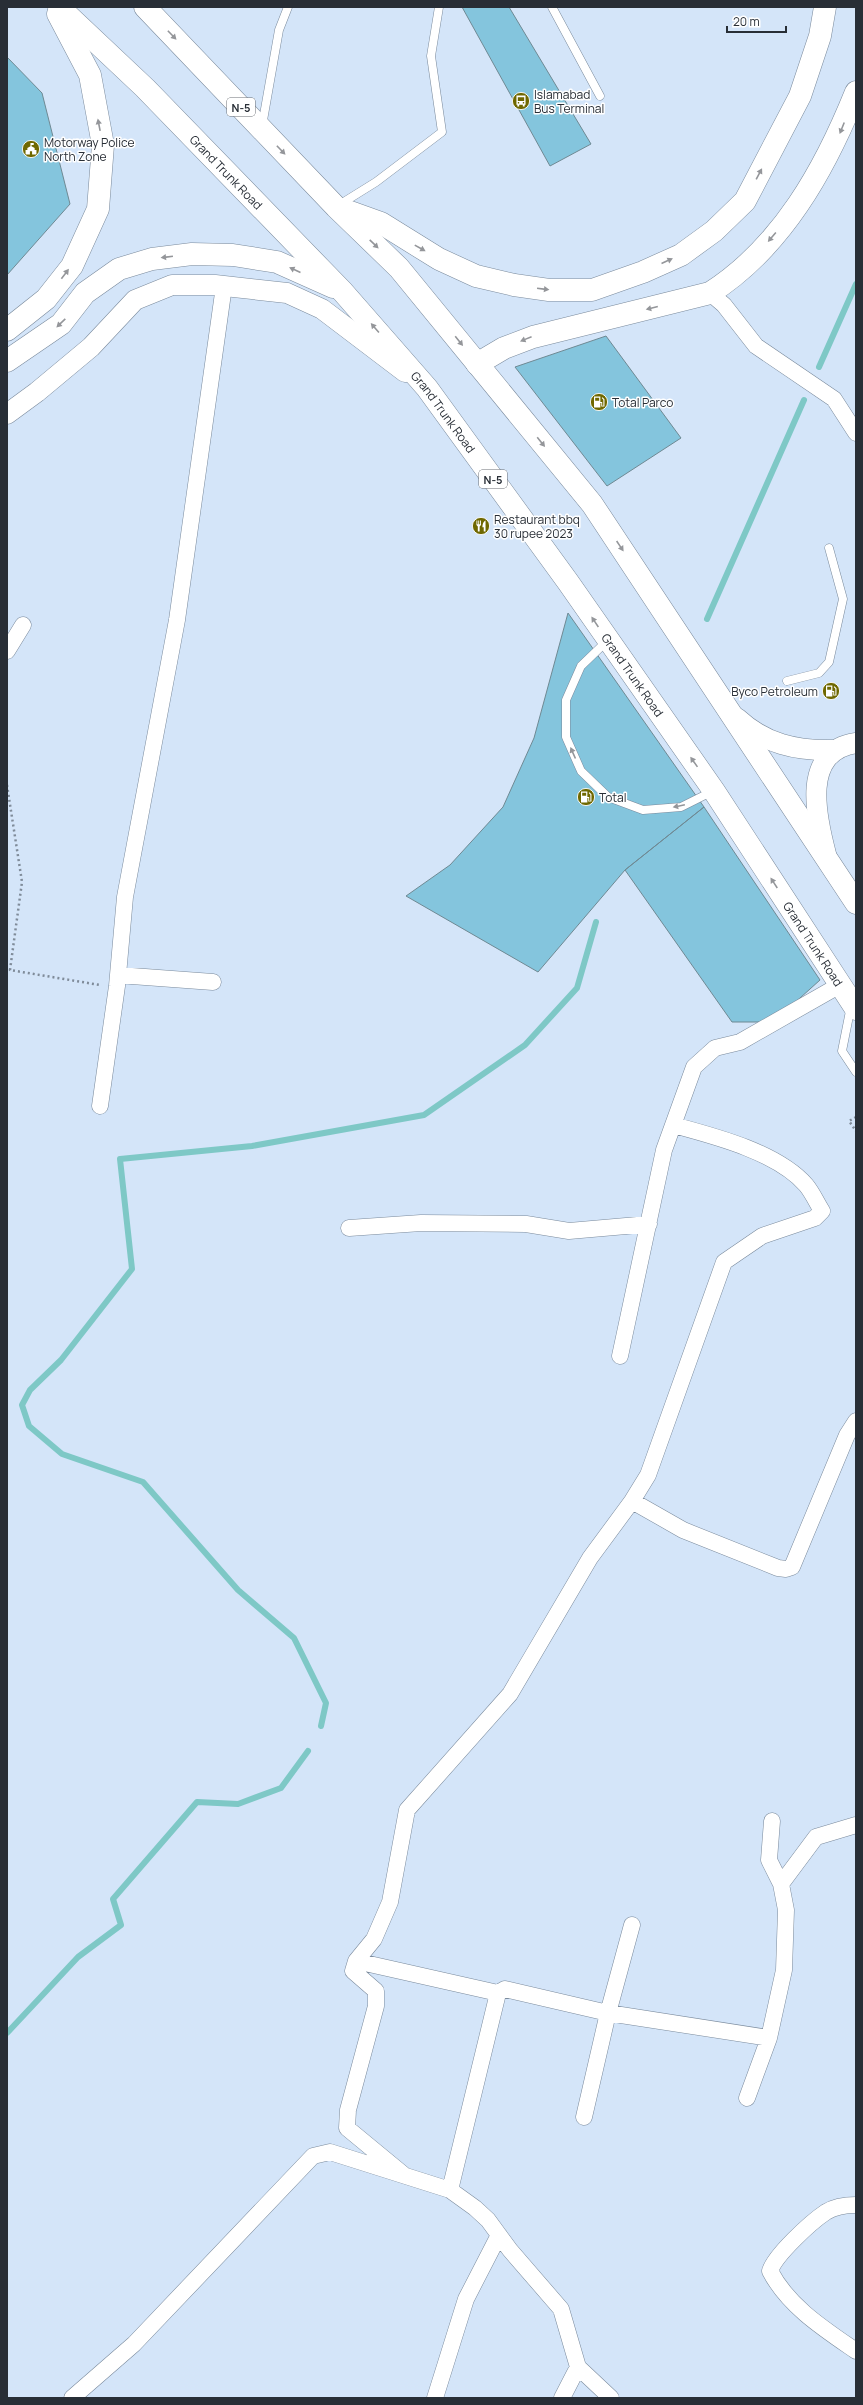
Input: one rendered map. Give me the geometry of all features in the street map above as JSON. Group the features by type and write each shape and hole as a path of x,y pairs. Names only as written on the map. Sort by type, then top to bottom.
{"main road":[{"path":"7,330 46,299 72,266 98,209 103,145 90,75 55,7"},
{"name":"Grand Trunk Road","path":"59,7 145,88 343,292 427,388 568,582 714,791 854,1006"},
{"name":"N-5","path":"145,7 336,206 399,268 592,504 856,903"},
{"path":"336,206 381,223 408,241 470,273 514,285 549,290 592,290 643,272 681,255 714,231 745,201 800,96 820,36 825,7"},
{"path":"477,364 504,348 532,337 710,294 750,262 791,214 815,181 838,136 856,92"},
{"path":"7,360 62,324 85,293 118,270 152,259 192,254 233,255 277,262 343,292"}],"street":[{"path":"7,414 37,392 91,347 135,300 172,285 224,286 286,293 322,309 427,388"},
{"path":"100,1106 117,980 125,897 177,620 224,286"},
{"path":"710,294 724,305 756,346 834,400 856,433"},
{"path":"7,651 23,624"},
{"path":"729,712 750,730 787,747 811,750 834,750 856,743"},
{"path":"827,860 818,815 818,788 821,764 834,750"},
{"path":"117,980 213,982"},
{"path":"620,1356 664,1150 694,1067 715,1048 740,1042 840,985"},
{"path":"404,2175 346,2128 348,2110 376,2006 376,1991 353,1971 356,1962 374,1939 390,1902 407,1810 510,1694 590,1558 632,1501 648,1475 724,1262 762,1236 816,1218 822,1211 806,1185 778,1162 710,1135 673,1125"},
{"path":"349,1228 421,1223 526,1224 569,1231 649,1224"},
{"path":"632,1501 683,1530 778,1568 786,1569 792,1567 851,1438 856,1421"},
{"path":"747,2098 769,2038 784,1970 786,1910 781,1884 769,1860 772,1821"},
{"path":"781,1884 816,1837 856,1825"},
{"path":"584,2117 608,2013 632,1925"},
{"path":"356,1962 498,1992 505,1989 608,2013 769,2038"},
{"path":"450,2190 498,1992"},
{"path":"72,2398 134,2344 313,2156 330,2152 450,2190 488,2220 510,2250 561,2309 578,2367 611,2398"},
{"path":"856,2205 848,2205 826,2212 777,2257 770,2271 776,2283 814,2321 856,2351"},
{"path":"435,2398 466,2299 499,2234"},
{"path":"562,2398 578,2367"}],"lane":[{"path":"262,129 279,30 288,7"},
{"path":"336,206 376,182 442,132 431,56 439,7"},
{"path":"552,7 600,96"},
{"path":"787,682 818,673 829,662 843,599 829,548"},
{"path":"608,640 581,666 566,700 566,737 581,771 608,797 644,810 681,807 714,791"},
{"path":"854,1006 842,1051 856,1072"}],"path":[{"path":"7,785 22,882 10,970 110,987 117,980"},
{"path":"856,1117 849,1121 856,1131"}],"building":[{"path":"462,7 509,7 591,144 550,166"},
{"name":"Motorway Police North Zone","path":"7,57 42,93 70,204 7,275"},
{"name":"Total Parco","path":"606,336 681,438 607,486 515,367"},
{"path":"568,613 704,807 625,870 538,972 406,896 450,865 503,807 534,738"},
{"path":"704,807 820,980 790,1007 760,1022 732,1022 625,870"}],"waterway":[{"path":"819,367 856,284"},
{"path":"707,619 804,400"},
{"path":"321,1726 326,1703 294,1638 238,1590 143,1482 62,1454 29,1426 22,1405 30,1390 61,1360 132,1269 120,1159 252,1146 424,1115 525,1045 577,988 596,922"},
{"path":"7,2033 78,1957 121,1925 113,1899 197,1802 238,1804 281,1788 308,1751"}],"place":[{"name":"Islamabad Bus Terminal","path":"521,101"},
{"name":"Motorway Police North Zone","path":"31,149"},
{"name":"Total Parco","path":"599,402"},
{"name":"Restaurant bbq 30 rupee 2023","path":"481,526"},
{"name":"Byco Petroleum","path":"831,691"},
{"name":"Total","path":"586,797"}]}
